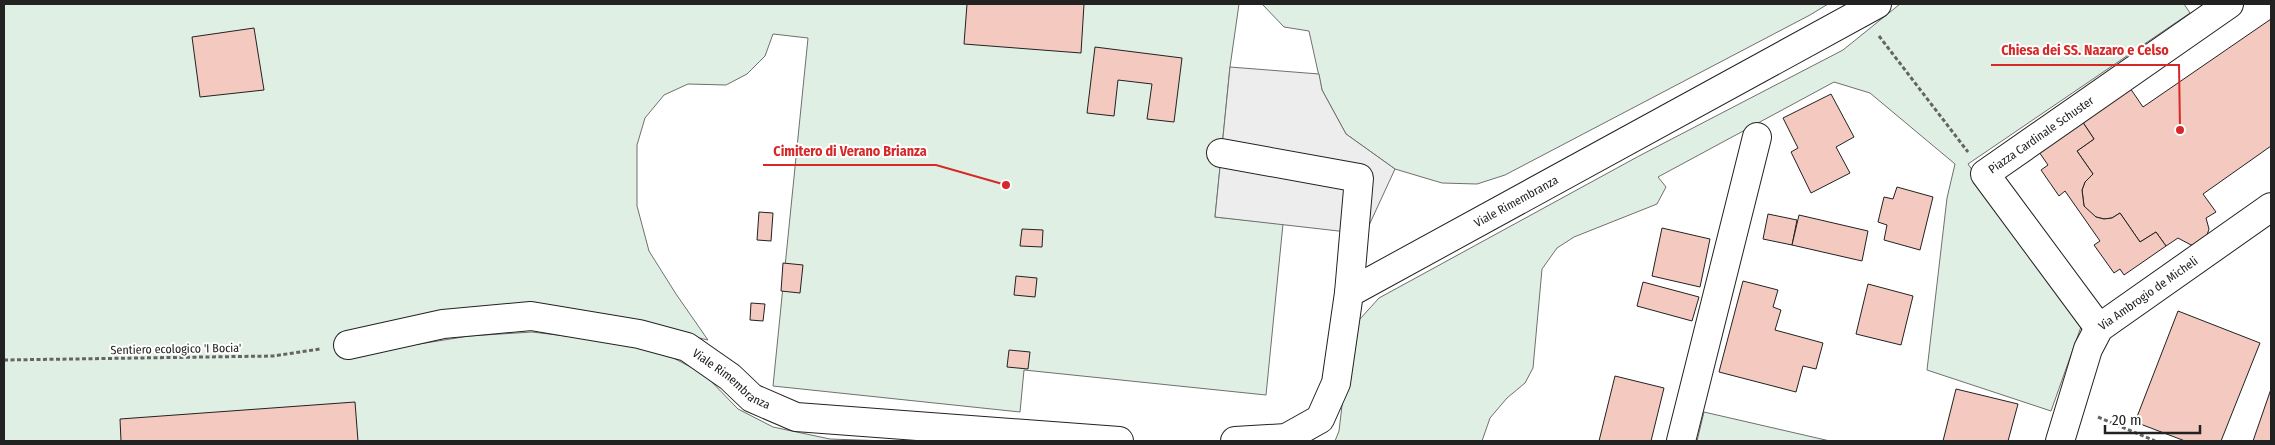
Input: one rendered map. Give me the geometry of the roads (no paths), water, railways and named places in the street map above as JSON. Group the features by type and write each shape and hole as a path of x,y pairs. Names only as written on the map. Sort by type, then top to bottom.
{"street":[{"name":"Piazza Cardinale Schuster","path":"2099,328 1985,174 2229,4"},
{"name":"Viale Rimembranza","path":"1349,293 1870,8"},
{"path":"1682,441 1757,137"},
{"path":"1221,153 1359,178 1349,293 1336,383 1320,419 1286,438 1235,441"},
{"name":"Via Ambrogio de Micheli","path":"2060,441 2088,349 2099,328 2271,207"},
{"name":"Viale Rimembranza","path":"348,345 443,324 531,316 639,334 687,347 730,377 752,398 796,416 1119,441"}],"place":[{"name":"Chiesa dei SS. Nazaro e Celso","path":"2180,130"},
{"name":"Cimitero di Verano Brianza","path":"1006,185"}]}
